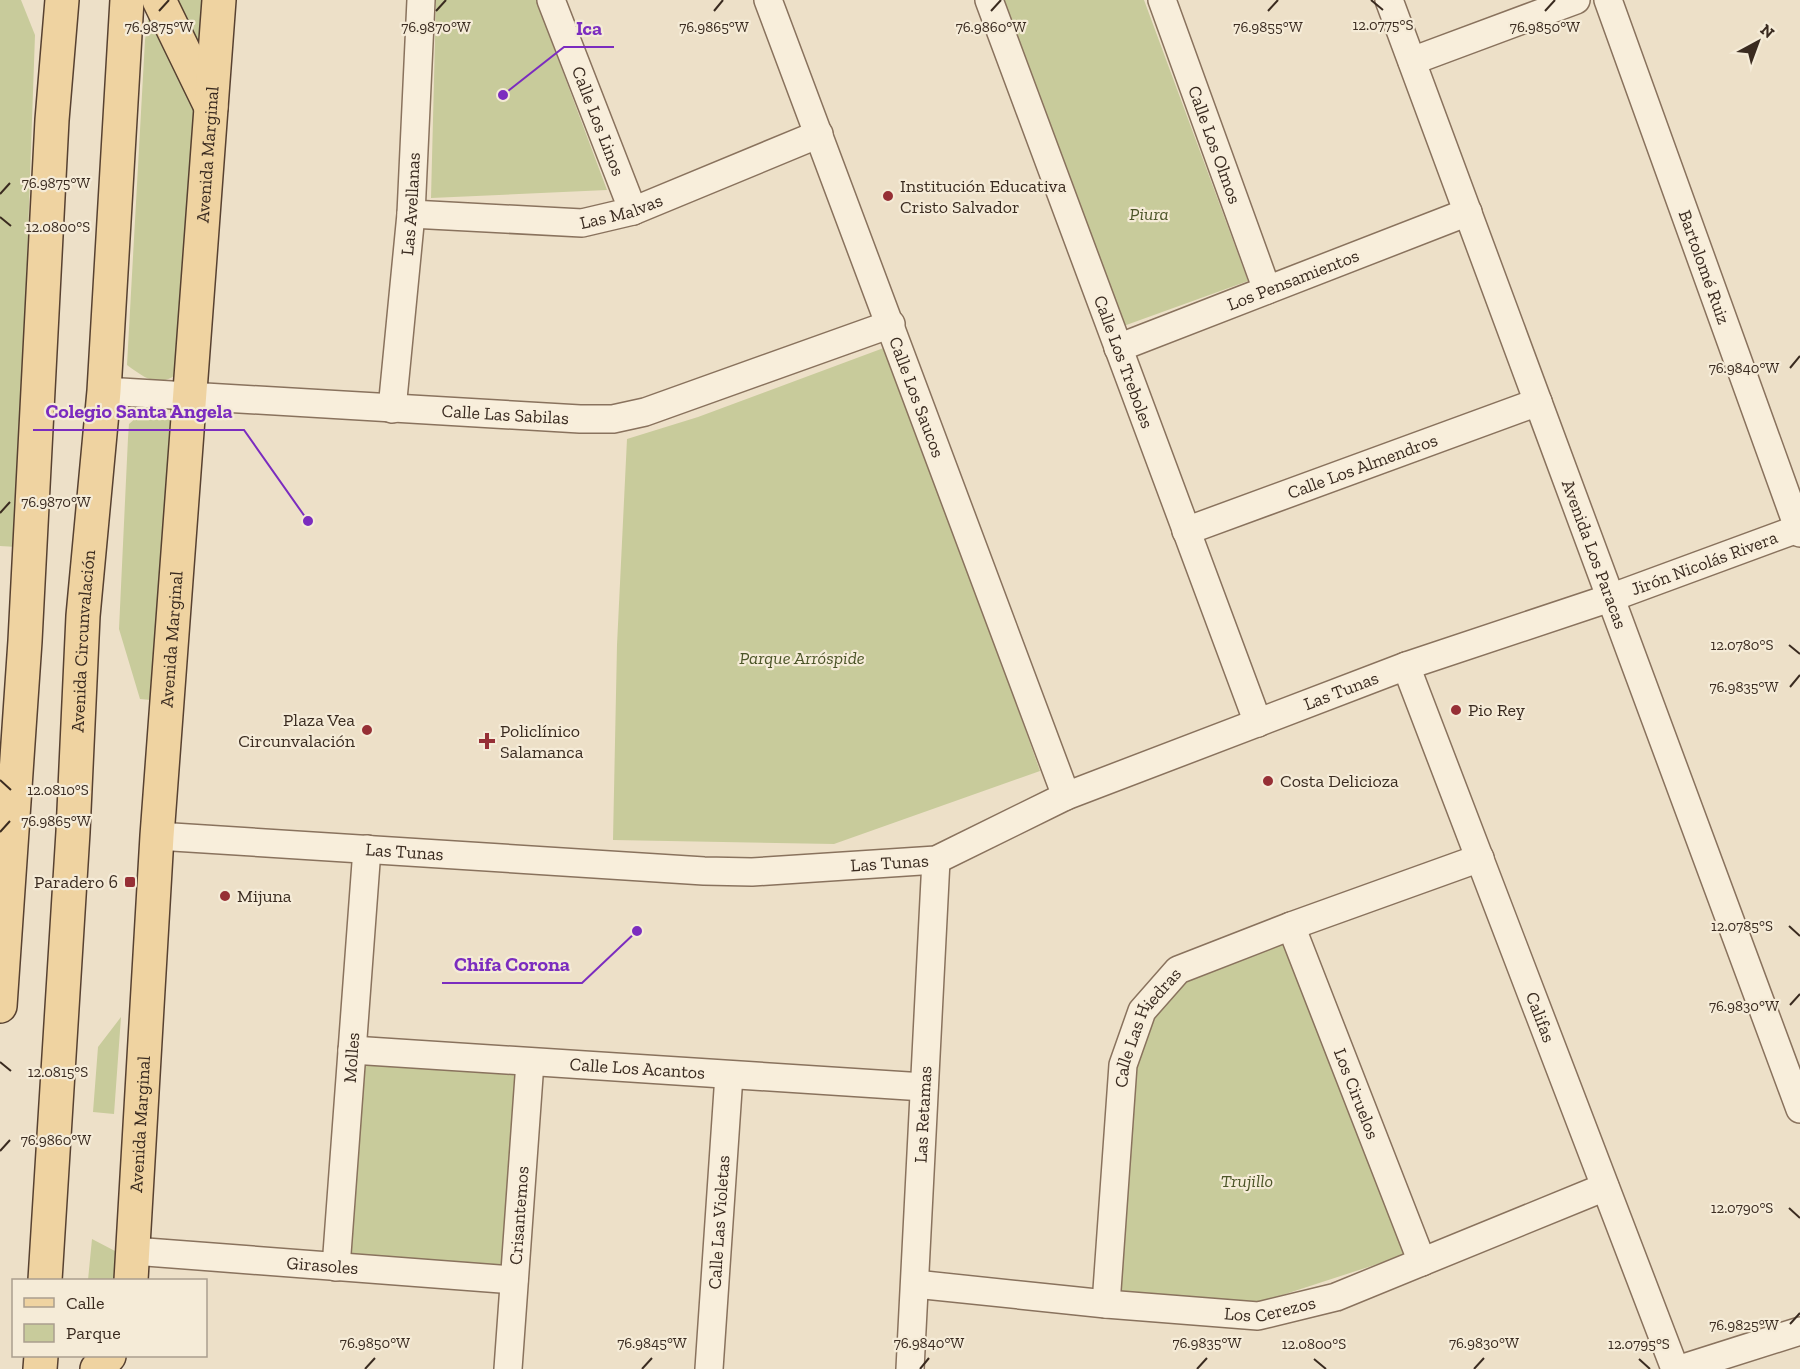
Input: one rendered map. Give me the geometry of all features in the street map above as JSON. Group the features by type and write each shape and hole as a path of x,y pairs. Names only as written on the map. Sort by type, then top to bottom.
{"main road":[{"path":"40,0 59,38"},
{"path":"0,1006 25,641 52,120 62,0"},
{"name":"Avenida Circunvalación","path":"45,1279 83,616 104,391 127,0"},
{"path":"159,0 212,108"},
{"name":"Avenida Marginal","path":"132,1266 157,836 219,0"},
{"path":"97,1369 108,1357"}],"street":[{"name":"Las Avellanas","path":"392,409 411,214 421,0"},
{"name":"Calle Los Linos","path":"551,0 633,211"},
{"name":"Calle Los Saucos","path":"768,0 1066,796"},
{"name":"Calle Los Treboles","path":"989,0 1258,723"},
{"name":"Calle Los Olmos","path":"1162,0 1267,290"},
{"name":"Avenida Los Paracas","path":"1389,0 1800,1109"},
{"path":"1412,61 1576,0"},
{"name":"Bartolomé Ruiz","path":"1608,0 1799,530"},
{"name":"Las Malvas","path":"411,214 582,223 633,211 819,134"},
{"name":"Los Pensamientos","path":"1118,348 1468,212"},
{"name":"Calle Las Sabilas","path":"104,391 392,409 613,419 645,412 891,324"},
{"name":"Calle Los Almendros","path":"1186,531 1538,402"},
{"name":"Jirón Nicolás Rivera","path":"1610,598 1799,530"},
{"name":"Las Tunas","path":"157,836 704,871 752,872 936,860 1066,796 1406,666 1610,598"},
{"name":"Califas","path":"1406,666 1675,1369"},
{"name":"Molles","path":"336,1267 367,849"},
{"name":"Calle Las Hiedras","path":"1106,1304 1123,1065 1142,1011 1178,970 1291,926 1480,858"},
{"name":"Las Retamas","path":"910,1369 936,860"},
{"name":"Los Ciruelos","path":"1291,926 1422,1262"},
{"name":"Calle Los Acantos","path":"352,1050 924,1087"},
{"name":"Crisantemos","path":"508,1369 530,1062"},
{"name":"Calle Las Violetas","path":"709,1369 729,1075"},
{"name":"Los Cerezos","path":"915,1284 1106,1304 1257,1316 1336,1297 1605,1187"},
{"name":"Girasoles","path":"132,1266 336,1267 514,1280"},
{"path":"1680,1369 1800,1331"}],"green space":[{"path":"0,0 21,0 35,35 17,547 0,546"},
{"path":"171,0 208,0 205,56"},
{"path":"436,0 536,0 607,190 431,198"},
{"name":"Piura","path":"997,0 1144,0 1248,281 1118,328"},
{"path":"150,6 191,83 201,134 186,366 164,381 143,376 127,365 145,40"},
{"name":"Parque Arróspide","path":"889,346 1040,771 834,844 613,840 617,645 627,439 698,417"},
{"path":"143,412 165,414 178,428 161,701 140,699 119,629 129,424"},
{"name":"Trujillo","path":"1284,940 1405,1255 1255,1304 1119,1294 1136,1063 1152,1014 1183,977"},
{"path":"121,1017 114,1114 93,1112 98,1047"},
{"path":"357,1056 520,1069 507,1275 342,1261"},
{"path":"92,1239 115,1251 114,1279 88,1279"}],"place":[{"name":"Ica","path":"503,95"},
{"name":"Institución Educativa Cristo Salvador","path":"888,196"},
{"name":"Colegio Santa Angela","path":"308,521"},
{"name":"Pio Rey","path":"1456,710"},
{"name":"Plaza Vea Circunvalación","path":"367,730"},
{"name":"Policlínico Salamanca","path":"487,741"},
{"name":"Costa Delicioza","path":"1268,781"},
{"name":"Paradero 6","path":"130,882"},
{"name":"Mijuna","path":"225,896"},
{"name":"Chifa Corona","path":"637,931"}]}
